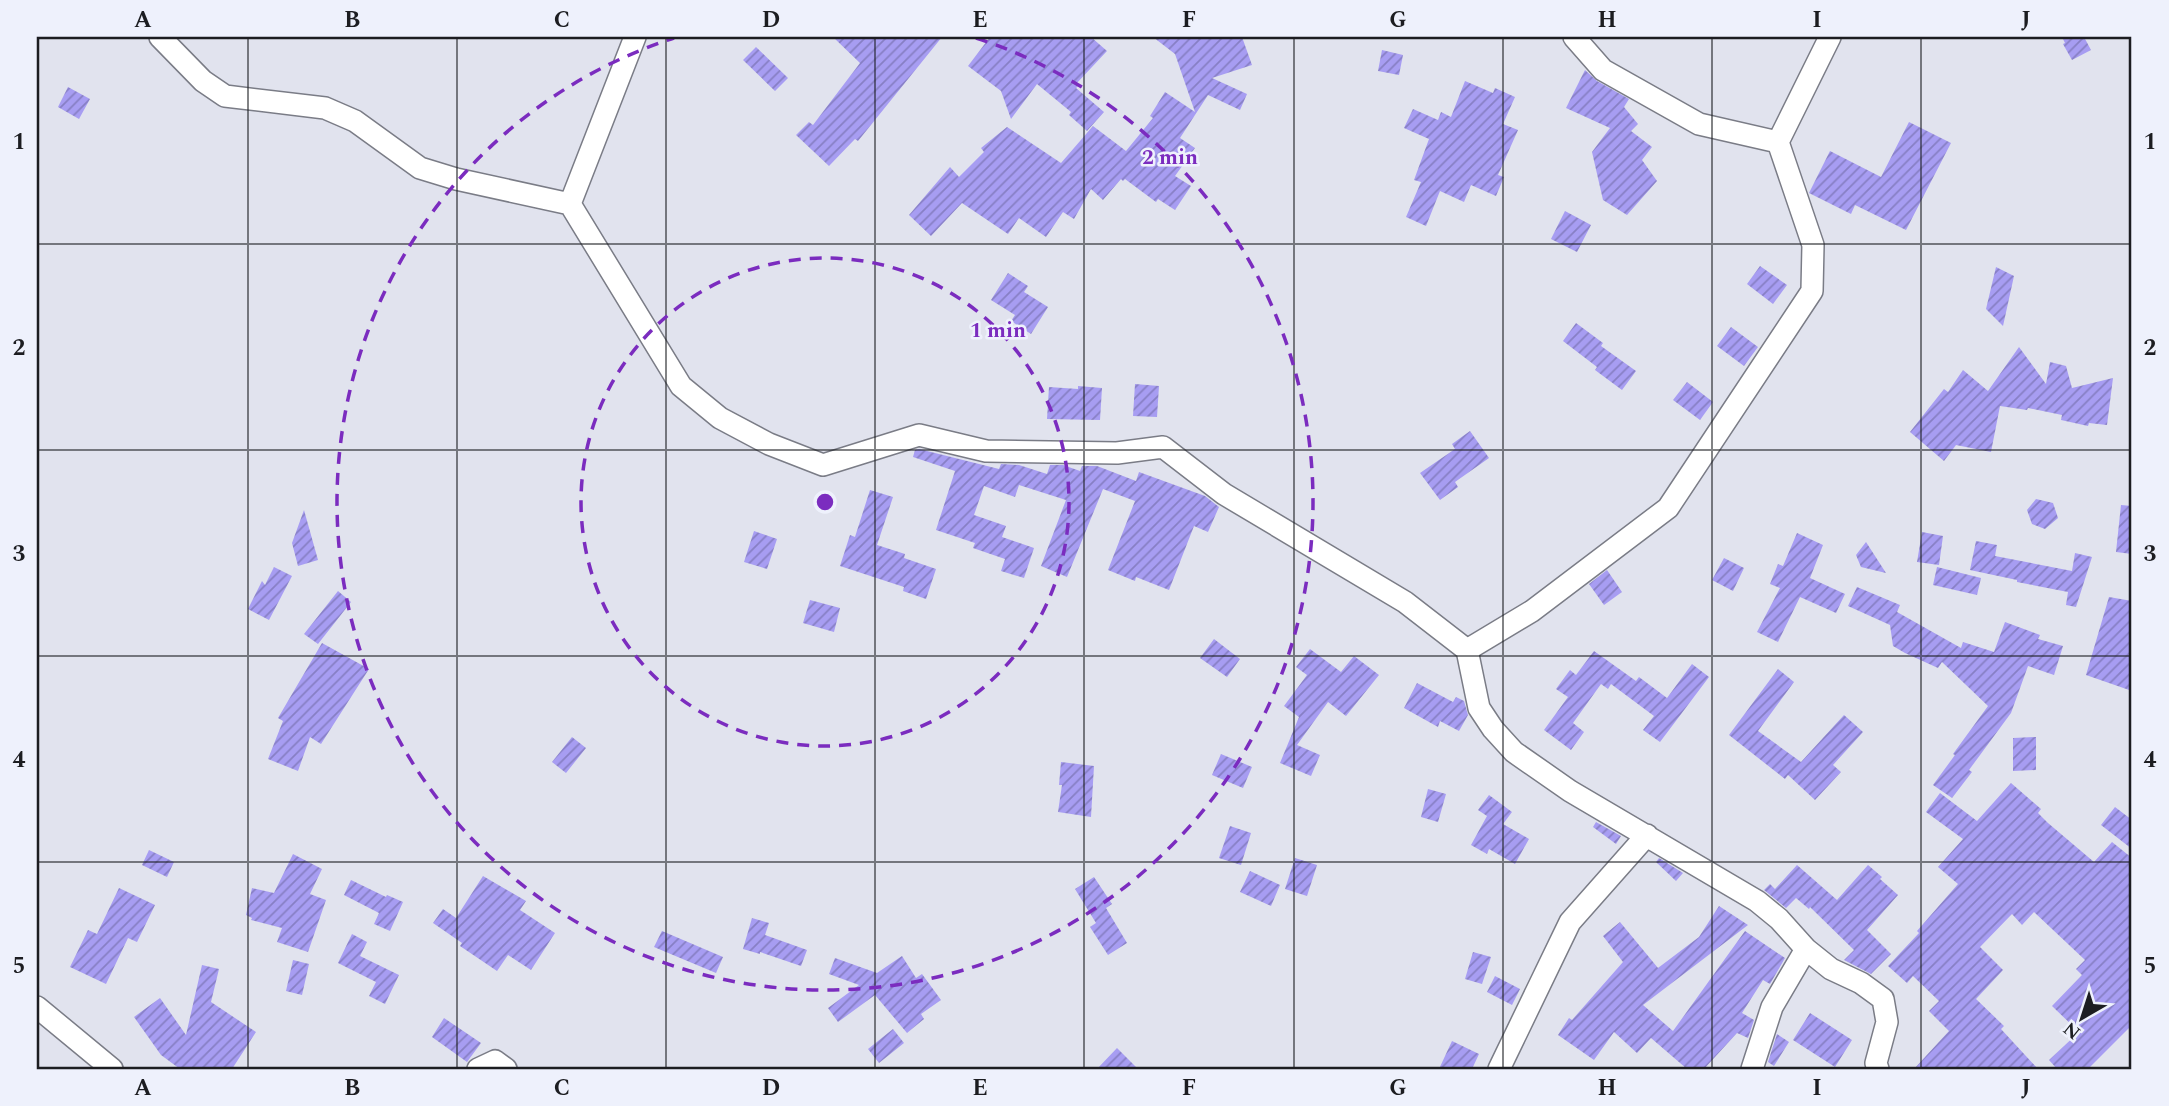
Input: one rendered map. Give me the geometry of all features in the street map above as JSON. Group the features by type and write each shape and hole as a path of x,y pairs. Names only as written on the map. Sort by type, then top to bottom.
{"street":[{"path":"160,37 203,81 225,96 325,108 355,121 421,168 456,179 570,204 681,386 720,418 769,444 823,465 919,435 986,451 1117,453 1163,447 1224,494 1405,602 1467,650 1479,708 1493,729 1514,752 1570,791 1757,901 1779,919 1806,949 1831,969 1861,983 1883,999 1887,1022 1876,1063 1878,1069"},
{"path":"570,204 635,37"},
{"path":"1574,37 1603,70 1699,124 1779,142"},
{"path":"1467,650 1532,611 1668,508 1812,291 1813,245 1779,142 1830,37"},
{"path":"1499,1069 1570,922 1647,835"},
{"path":"1752,1069 1772,1007 1806,949"},
{"path":"37,1007 112,1069"},
{"path":"478,1069 495,1061 506,1069"}],"building":[{"path":"833,37 942,37 858,141 855,139 829,166 796,135 809,122 813,125 860,63"},
{"path":"990,37 1091,37 1107,51 1076,84 1076,88 1104,112 1087,131 1069,115 1071,112 1037,84 1011,119 1001,91 968,66"},
{"path":"1153,37 1242,37 1252,65 1212,78 1247,94 1240,110 1208,95 1180,138 1195,148 1175,176 1191,186 1175,210 1158,199 1156,202 1125,179 1121,179 1103,200 1091,189 1074,219 1063,212 1046,237 1019,218 1008,234 962,203 931,236 909,215 950,167 959,177 984,152 981,148 1007,127 1061,163 1093,126 1126,151 1153,118 1150,116 1165,92 1195,112 1175,54"},
{"path":"2062,37 2084,37 2091,50 2072,60"},
{"path":"756,47 788,78 775,91 743,60"},
{"path":"1382,50 1403,55 1399,75 1378,71"},
{"path":"1585,70 1597,81 1629,99 1624,107 1638,124 1631,131 1652,147 1642,160 1657,181 1627,215 1603,200 1592,152 1610,128 1566,108"},
{"path":"1465,81 1493,93 1495,88 1515,97 1503,124 1518,130 1498,175 1504,177 1496,196 1471,185 1464,202 1440,191 1426,226 1406,217 1421,182 1414,180 1429,139 1404,128 1413,109 1438,120 1441,112 1451,117"},
{"path":"68,87 90,99 79,119 58,107"},
{"path":"1909,122 1951,143 1906,230 1855,205 1851,214 1809,193 1830,151 1881,177"},
{"path":"1565,211 1591,225 1577,252 1551,239"},
{"path":"1760,266 1787,285 1773,304 1747,284"},
{"path":"1996,267 2014,276 2003,326 1986,309"},
{"path":"1008,273 1028,286 1024,292 1048,307 1031,334 1011,321 1015,315 991,300"},
{"path":"1576,323 1603,343 1601,346 1636,371 1622,390 1563,341"},
{"path":"1731,327 1758,347 1744,366 1717,346"},
{"path":"2019,347 2046,384 2050,362 2066,366 2072,388 2113,378 2107,425 2089,423 2088,426 2061,420 2062,415 2000,406 1991,452 1956,445 1944,461 1910,432 1944,389 1948,392 1963,370 1988,391"},
{"path":"1687,382 1713,402 1700,420 1673,400"},
{"path":"1135,384 1159,386 1157,417 1133,416"},
{"path":"1078,386 1102,388 1100,420 1047,419 1049,387 1078,389"},
{"path":"1470,431 1489,458 1455,482 1458,487 1440,500 1420,473 1455,449 1452,444"},
{"path":"915,450 999,469 1001,464 1019,465 1047,474 1050,465 1063,465 1080,471 1082,466 1097,466 1136,481 1139,472 1205,496 1219,507 1208,532 1194,526 1169,590 1108,570 1135,501 1103,489 1067,577 1041,566 1066,500 1019,485 1015,497 984,486 974,515 1006,526 1002,537 1034,548 1024,578 1001,571 1005,559 973,548 975,543 936,530 955,471 913,457"},
{"path":"870,490 893,497 877,545 905,554 904,558 936,569 926,599 903,591 904,587 840,566 850,535 855,537"},
{"path":"2036,499 2053,503 2058,518 2045,529 2032,524 2027,510"},
{"path":"2121,505 2132,506 2132,554 2116,552"},
{"path":"304,510 318,560 298,566 292,543"},
{"path":"754,531 777,539 767,569 744,562"},
{"path":"1922,532 1943,536 1939,565 1917,562"},
{"path":"1797,533 1823,545 1810,578 1845,594 1836,613 1800,597 1778,642 1757,632 1780,588 1770,584 1778,564 1783,566"},
{"path":"1976,541 1997,545 1995,556 2072,571 2075,553 2092,557 2076,607 2066,605 2068,592 1970,570"},
{"path":"1866,542 1886,573 1861,567 1856,555"},
{"path":"1724,558 1744,568 1733,591 1712,580"},
{"path":"274,567 292,576 269,620 248,609 262,581 265,585"},
{"path":"1937,567 1981,578 1977,595 1933,585"},
{"path":"1607,570 1622,592 1604,605 1589,584"},
{"path":"1857,587 1900,605 1897,612 1961,648 1963,642 1994,652 2005,622 2040,635 2038,639 2063,646 2054,675 2028,666 2011,713 1952,798 1933,785 1988,706 1942,662 1938,668 1893,646 1890,625 1848,606"},
{"path":"338,591 351,602 318,644 304,634"},
{"path":"2109,597 2132,601 2132,691 2086,675"},
{"path":"810,600 840,608 834,632 803,623"},
{"path":"1214,639 1240,659 1227,677 1200,658"},
{"path":"322,643 369,669 321,744 310,737 298,771 268,759 283,721 278,718"},
{"path":"1310,649 1341,672 1354,656 1379,675 1346,716 1328,702 1297,745 1320,755 1311,776 1280,763 1299,717 1284,706 1307,675 1296,667"},
{"path":"1594,651 1636,681 1639,677 1667,698 1692,664 1709,677 1660,742 1643,730 1654,716 1611,684 1608,689 1601,684 1573,723 1584,732 1571,750 1544,730 1568,697 1556,689 1570,670 1576,675"},
{"path":"1778,669 1794,682 1758,731 1801,762 1844,715 1863,732 1833,765 1841,772 1815,800 1788,775 1785,779 1729,735"},
{"path":"1417,683 1453,702 1456,697 1464,701 1468,715 1459,731 1440,721 1438,727 1404,708"},
{"path":"572,737 586,748 566,773 552,762"},
{"path":"2036,737 2036,770 2013,771 2013,738"},
{"path":"1221,754 1252,767 1243,788 1212,775"},
{"path":"1061,762 1094,766 1091,817 1058,812 1062,785 1059,785"},
{"path":"2011,783 2041,809 2038,813 2048,823 2094,862 2112,842 2132,858 2132,1025 2088,1069 2057,1069 2049,1060 2079,1032 2052,1006 2082,975 2076,969 2085,960 2034,912 2022,925 2012,914 1980,947 2003,970 1976,999 2004,1026 2001,1029 2038,1069 1914,1069 1949,1031 1929,1011 1939,1001 1913,976 1907,983 1888,966 1919,933 1917,931 1958,884 1938,867 1963,839 1926,812 1940,793 1977,821"},
{"path":"1428,789 1446,794 1438,822 1421,817"},
{"path":"1489,795 1512,812 1503,824 1529,839 1515,864 1489,849 1487,854 1471,845 1487,816 1478,810"},
{"path":"2115,807 2132,820 2132,849 2101,825"},
{"path":"1596,822 1621,836 1616,844 1593,827"},
{"path":"1230,826 1251,833 1241,865 1219,858"},
{"path":"149,850 174,862 167,877 142,865"},
{"path":"293,854 322,869 310,894 326,900 308,952 277,942 282,928 251,920 252,918 246,915 252,888 274,893"},
{"path":"1295,858 1317,865 1307,896 1285,889"},
{"path":"1659,858 1683,873 1676,881 1656,862"},
{"path":"1797,865 1837,900 1868,865 1898,895 1867,930 1891,954 1871,974 1844,960 1854,950 1810,907 1809,909 1796,898 1786,908 1764,890 1770,884 1775,889"},
{"path":"1250,871 1280,885 1271,906 1240,892"},
{"path":"483,876 526,901 520,910 555,933 531,970 508,955 497,971 460,946 462,943 433,923 443,909 456,918"},
{"path":"1094,877 1112,904 1106,908 1127,943 1108,955 1090,927 1096,923 1075,889"},
{"path":"351,880 403,902 390,931 374,924 379,913 344,895"},
{"path":"119,888 155,905 137,942 128,938 106,984 70,967 88,930 97,934"},
{"path":"1719,906 1748,925 1643,1005 1673,1031 1745,931 1785,958 1770,984 1763,980 1742,1013 1754,1020 1748,1038 1737,1033 1704,1069 1687,1069 1651,1038 1637,1053 1614,1032 1594,1060 1558,1035 1569,1018 1572,1020 1623,962 1603,936 1620,922 1658,968 1699,937"},
{"path":"752,918 769,923 765,935 807,950 801,966 743,949"},
{"path":"662,931 723,957 716,973 654,947"},
{"path":"352,934 367,942 360,956 399,975 385,1004 369,996 376,982 338,963"},
{"path":"1473,952 1491,957 1482,984 1465,979"},
{"path":"902,956 916,978 922,974 941,1000 921,1014 924,1019 907,1033 875,995 838,1022 828,1008 859,985 829,974 835,958 877,973"},
{"path":"293,960 309,964 302,995 286,991"},
{"path":"202,965 219,969 211,1002 256,1032 232,1069 180,1069 161,1055 134,1017 160,998 186,1035"},
{"path":"1495,976 1520,989 1512,1005 1487,992"},
{"path":"1810,1013 1852,1040 1835,1067 1793,1040"},
{"path":"444,1018 481,1043 467,1062 432,1037"},
{"path":"893,1029 904,1043 879,1063 868,1049"},
{"path":"1777,1034 1789,1042 1774,1066 1768,1062"},
{"path":"1452,1041 1479,1054 1472,1069 1439,1069"},
{"path":"1117,1048 1138,1069 1097,1069"}]}
